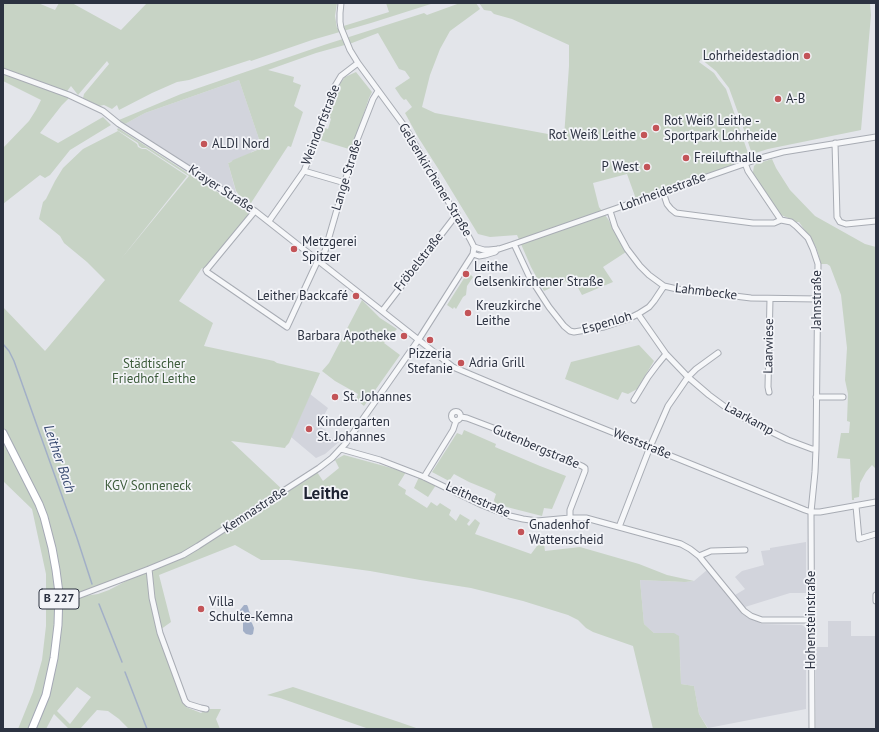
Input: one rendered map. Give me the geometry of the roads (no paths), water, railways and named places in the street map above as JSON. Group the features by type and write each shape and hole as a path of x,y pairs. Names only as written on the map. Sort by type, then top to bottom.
{"main road":[{"name":"B 227","path":"3,433 36,497 44,517 54,555 56,570 59,603 53,664 46,695 32,729"}],"street":[{"name":"Gelsenkirchener Straße","path":"341,3 340,22 348,45 358,63 405,127 457,214 474,247 473,254 419,339"},
{"name":"Weindorfstraße","path":"269,221 304,171 335,86 341,76 358,63"},
{"name":"Krayer Straße","path":"3,71 69,96 103,111 119,124 256,211 419,339"},
{"name":"Lange Straße","path":"256,211 206,270 287,327 318,260 325,251 362,128 373,99 378,91"},
{"name":"Lohrheidestraße","path":"474,247 484,250 499,249 745,163 783,152 876,137"},
{"path":"835,143 837,217 840,222 846,224 876,221"},
{"path":"663,192 667,204 676,213 753,222 774,223 781,220 748,171 745,163"},
{"name":"Weindorfstraße","path":"304,171 345,183"},
{"name":"Lahmbecke","path":"610,211 615,227 627,250 649,275 664,286 677,289 752,298 818,299"},
{"name":"Fröbelstraße","path":"382,310 457,214"},
{"name":"Jahnstraße","path":"781,220 791,222 808,238 818,264 816,449 811,512"},
{"name":"Espenloh","path":"514,244 529,276 549,307 564,326 570,331 578,332 604,327 628,319 648,307 664,286"},
{"name":"Lohrheidestraße","path":"473,254 479,256 485,255 499,249"},
{"name":"Laarwiese","path":"769,392 770,299"},
{"name":"Laarkamp","path":"638,314 666,354 688,377 709,395 728,409 766,430 812,449 816,449"},
{"name":"Weststraße","path":"419,339 453,366 510,391 811,512 820,512 876,502"},
{"name":"Kemnastraße","path":"59,603 183,555 319,468 341,449 419,339"},
{"path":"619,527 650,447 668,406 688,377 701,364 718,353"},
{"path":"634,400 652,371 666,354"},
{"path":"816,397 843,397"},
{"path":"424,477 453,430 456,421 461,417 458,412 452,414 452,419 456,421"},
{"name":"Gutenbergstraße","path":"461,417 488,426 509,437 585,468 570,510 570,518"},
{"name":"Leithestraße","path":"341,449 380,460 424,477 482,505 510,516 537,521 586,518 680,544 699,556 744,611 750,616 762,620 811,620"},
{"path":"856,506 859,539 876,534"},
{"name":"Hohensteinstraße","path":"811,512 812,729"},
{"path":"699,556 711,551 745,550"},
{"path":"149,569 152,598 160,633 185,701 188,704 206,708"},
{"path":"876,595 876,601"}],"water":[{"path":"244,605 247,605 253,617 250,621 254,628 253,634 251,635 246,634 243,631 244,617 240,610"}],"waterway":[{"name":"Leither Bach","path":"3,344 9,351 14,361 92,584"},
{"name":"Leither Bach","path":"99,604 122,662"},
{"name":"Leither Bach","path":"125,672 147,729"}],"place":[{"name":"Lohrheidestadion","path":"807,56"},
{"name":"A-B","path":"778,99"},
{"name":"Rot Weiß Leithe - Sportpark Lohrheide","path":"656,128"},
{"name":"Rot Weiß Leithe","path":"644,135"},
{"name":"ALDI Nord","path":"204,144"},
{"name":"Freilufthalle","path":"686,158"},
{"name":"P West","path":"647,167"},
{"name":"Metzgerei Spitzer","path":"294,249"},
{"name":"Leithe Gelsenkirchener Straße","path":"466,274"},
{"name":"Leither Backcafé","path":"356,296"},
{"name":"Kreuzkirche Leithe","path":"468,313"},
{"name":"Barbara Apotheke","path":"404,336"},
{"name":"Pizzeria Stefanie","path":"430,340"},
{"name":"Adria Grill","path":"461,363"},
{"name":"St. Johannes","path":"335,397"},
{"name":"Kindergarten St. Johannes","path":"309,429"},
{"name":"Gnadenhof Wattenscheid","path":"521,532"},
{"name":"Villa Schulte-Kemna","path":"201,609"}],"district":[{"name":"Leithe","path":"326,494"}],"park label":[{"name":"Städtischer Friedhof Leithe","path":"154,372"},
{"name":"KGV Sonneneck","path":"148,486"}]}
